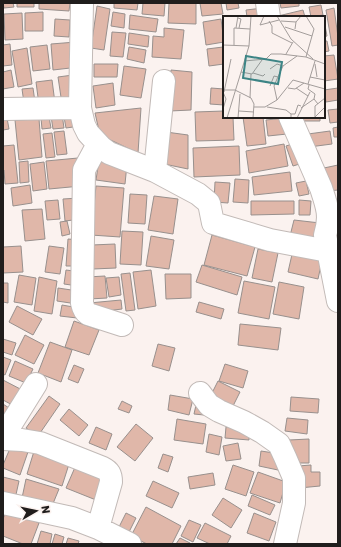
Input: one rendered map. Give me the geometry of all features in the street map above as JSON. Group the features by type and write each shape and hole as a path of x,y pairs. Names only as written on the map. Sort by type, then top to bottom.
{"street":[{"path":"82,3 80,108 84,125 88,133 98,144 109,153 155,171 198,194 209,203 213,223 270,240 328,251"},
{"path":"267,3 269,16"},
{"path":"155,171 164,82"},
{"path":"3,109 80,108"},
{"path":"290,118 325,200 328,215 328,225 325,235 338,301"},
{"path":"98,144 84,170 82,303 85,312 88,314 122,325"},
{"path":"36,384 3,438 40,443 108,470 111,476 111,482 98,528"},
{"path":"200,393 209,405 262,432 279,444 294,478 294,503 285,544"},
{"path":"3,502 72,518 98,528 130,544"}],"building":[{"path":"3,3 13,3 14,7 4,8"},
{"path":"17,3 34,3 34,7 17,7"},
{"path":"39,3 70,3 69,11 39,9"},
{"path":"114,3 138,3 137,10 114,8"},
{"path":"143,3 165,3 164,16 142,14"},
{"path":"169,3 196,3 196,24 168,23"},
{"path":"200,3 221,3 223,14 202,16"},
{"path":"226,3 238,3 239,8 227,10"},
{"path":"280,3 299,3 299,6 281,8"},
{"path":"321,5 323,15 311,16 309,7"},
{"path":"97,6 110,9 104,50 91,48"},
{"path":"263,8 264,16 247,16 246,10"},
{"path":"334,8 338,45 332,46 326,10"},
{"path":"303,10 305,16 278,16"},
{"path":"43,12 43,31 25,31 25,13"},
{"path":"113,12 125,14 124,28 111,26"},
{"path":"22,13 23,39 5,40 4,14"},
{"path":"130,15 158,19 156,32 129,29"},
{"path":"55,19 70,20 69,37 54,36"},
{"path":"221,19 223,42 206,45 203,22"},
{"path":"325,25 327,36 325,37"},
{"path":"164,28 184,30 181,59 152,57 153,36 164,37"},
{"path":"112,32 126,33 123,57 110,56"},
{"path":"129,33 149,36 148,47 128,44"},
{"path":"325,41 327,41 329,51 325,52"},
{"path":"76,42 79,67 53,70 51,44"},
{"path":"10,44 12,65 3,66 3,45"},
{"path":"47,45 50,69 33,71 30,47"},
{"path":"129,47 146,50 144,63 127,59"},
{"path":"223,47 223,64 209,66 207,49"},
{"path":"27,48 32,84 18,87 12,51"},
{"path":"334,55 338,79 325,81 325,56"},
{"path":"94,64 118,64 117,77 94,77"},
{"path":"124,66 146,69 141,98 120,95"},
{"path":"11,70 14,87 3,89 3,72"},
{"path":"171,70 192,72 191,110 170,111"},
{"path":"73,75 76,102 62,104 58,77"},
{"path":"52,80 55,103 39,105 36,82"},
{"path":"113,83 115,105 96,108 93,86"},
{"path":"33,88 35,102 24,103 22,89"},
{"path":"211,88 223,89 223,105 210,104"},
{"path":"338,88 338,100 326,102 325,90"},
{"path":"141,108 138,153 100,135 95,113"},
{"path":"338,109 338,122 330,123 328,110"},
{"path":"223,111 223,118 233,118 234,140 196,141 195,112"},
{"path":"62,114 64,128 53,129 51,116"},
{"path":"78,114 80,126 66,128 64,117"},
{"path":"49,117 51,128 42,129 41,118"},
{"path":"3,118 7,118 9,129 3,130"},
{"path":"243,118 263,118 266,144 247,146"},
{"path":"285,118 287,134 268,136 266,120"},
{"path":"299,118 320,118 320,121 299,121"},
{"path":"39,119 42,157 19,160 15,120"},
{"path":"338,127 338,137 334,137 333,128"},
{"path":"64,131 67,154 57,155 54,132"},
{"path":"330,131 332,144 309,147 308,134"},
{"path":"166,132 188,135 188,169 164,164"},
{"path":"52,133 55,157 46,158 43,134"},
{"path":"295,143 303,163 293,166 286,146"},
{"path":"284,144 288,166 249,173 246,151"},
{"path":"14,145 18,183 5,184 3,170 3,146"},
{"path":"239,146 240,175 194,177 193,148"},
{"path":"78,158 81,186 49,189 46,161"},
{"path":"99,160 127,164 125,184 96,180"},
{"path":"28,161 29,182 20,183 19,162"},
{"path":"44,162 47,189 33,191 30,164"},
{"path":"338,165 338,190 328,191 324,168"},
{"path":"290,172 292,191 254,195 252,177"},
{"path":"235,179 249,180 248,203 233,202"},
{"path":"306,181 309,194 299,196 296,183"},
{"path":"215,182 230,183 228,203 214,202"},
{"path":"30,185 32,203 13,206 11,188"},
{"path":"96,186 124,188 120,237 91,235"},
{"path":"130,194 147,195 145,224 128,223"},
{"path":"154,196 178,199 173,234 148,230"},
{"path":"79,198 81,219 65,221 63,199"},
{"path":"58,200 60,219 47,220 45,201"},
{"path":"299,200 311,201 310,215 299,215"},
{"path":"251,201 294,201 294,214 251,215"},
{"path":"42,209 45,239 25,241 22,210"},
{"path":"294,220 320,223 317,242 290,236"},
{"path":"67,221 70,234 62,236 60,222"},
{"path":"122,231 143,232 141,265 120,264"},
{"path":"212,235 255,247 247,276 204,265"},
{"path":"151,236 174,240 169,269 146,266"},
{"path":"68,239 80,240 77,266 66,266"},
{"path":"115,244 116,268 93,269 92,245"},
{"path":"21,246 23,272 3,273 3,247"},
{"path":"49,246 64,248 60,274 45,272"},
{"path":"258,249 278,253 272,282 252,278"},
{"path":"293,250 323,256 318,279 288,272"},
{"path":"202,265 242,277 237,295 196,282"},
{"path":"66,270 81,272 78,286 64,284"},
{"path":"151,270 156,306 138,309 133,272"},
{"path":"130,273 135,310 126,311 121,274"},
{"path":"165,274 191,274 191,298 166,299"},
{"path":"19,275 36,278 32,305 14,302"},
{"path":"105,276 107,298 89,299 87,277"},
{"path":"39,277 57,281 52,314 34,311"},
{"path":"119,277 121,295 109,297 106,278"},
{"path":"244,281 275,287 269,319 238,313"},
{"path":"279,282 304,287 299,319 273,314"},
{"path":"3,283 8,283 8,303 3,302"},
{"path":"58,288 78,291 77,304 57,301"},
{"path":"121,300 122,309 90,313 89,303"},
{"path":"199,302 224,309 221,319 196,312"},
{"path":"62,305 79,308 77,318 60,316"},
{"path":"17,306 42,319 33,335 9,322"},
{"path":"74,321 99,330 89,355 65,347"},
{"path":"240,324 281,328 278,350 238,345"},
{"path":"25,335 44,345 34,364 15,355"},
{"path":"3,339 16,343 12,355 3,352"},
{"path":"50,342 72,350 61,382 38,373"},
{"path":"158,344 175,348 169,371 152,366"},
{"path":"3,357 11,360 5,375 3,374"},
{"path":"15,361 33,369 26,383 9,376"},
{"path":"225,364 248,371 243,388 219,381"},
{"path":"74,365 84,369 78,383 68,379"},
{"path":"3,380 26,392 18,408 3,400"},
{"path":"218,381 240,392 232,408 210,397"},
{"path":"170,395 193,399 189,415 168,410"},
{"path":"49,396 60,404 38,436 26,428"},
{"path":"291,397 319,399 318,413 290,411"},
{"path":"122,401 132,406 129,413 118,409"},
{"path":"3,404 15,412 3,431"},
{"path":"196,405 206,407 204,415 194,414"},
{"path":"69,409 88,425 79,436 60,420"},
{"path":"287,418 308,420 307,434 285,431"},
{"path":"177,419 206,424 203,444 174,440"},
{"path":"136,424 153,438 135,461 117,447"},
{"path":"96,427 112,434 106,450 89,443"},
{"path":"226,427 249,428 249,440 225,438"},
{"path":"209,434 222,437 219,455 206,452"},
{"path":"309,439 309,463 289,463 289,440"},
{"path":"238,443 241,459 226,461 223,446"},
{"path":"11,446 29,449 20,475 3,468"},
{"path":"35,448 70,461 62,486 27,474"},
{"path":"261,451 280,454 278,470 259,466"},
{"path":"163,454 173,457 168,472 158,468"},
{"path":"76,465 104,475 96,500 66,488"},
{"path":"233,465 254,472 246,496 225,489"},
{"path":"311,465 311,472 320,472 320,486 299,488 298,466"},
{"path":"258,472 286,482 280,503 250,493"},
{"path":"213,473 215,485 190,489 188,477"},
{"path":"3,477 19,481 15,499 3,497"},
{"path":"26,479 59,489 52,506 22,498"},
{"path":"153,481 179,493 172,508 146,496"},
{"path":"252,495 275,505 270,515 248,506"},
{"path":"223,498 242,510 231,528 212,515"},
{"path":"146,507 181,526 172,544 147,544 131,536"},
{"path":"7,509 39,523 31,544 23,544 3,536 3,519"},
{"path":"126,513 136,518 126,538 116,533"},
{"path":"254,513 276,522 269,541 247,533"},
{"path":"189,520 201,525 193,542 181,536"},
{"path":"205,523 231,536 227,544 210,544 197,538"},
{"path":"41,531 52,534 50,544 37,544"},
{"path":"55,534 64,537 62,544 52,544"},
{"path":"68,538 79,541 78,544 66,544"},
{"path":"180,538 190,543 190,544 176,544"}]}
